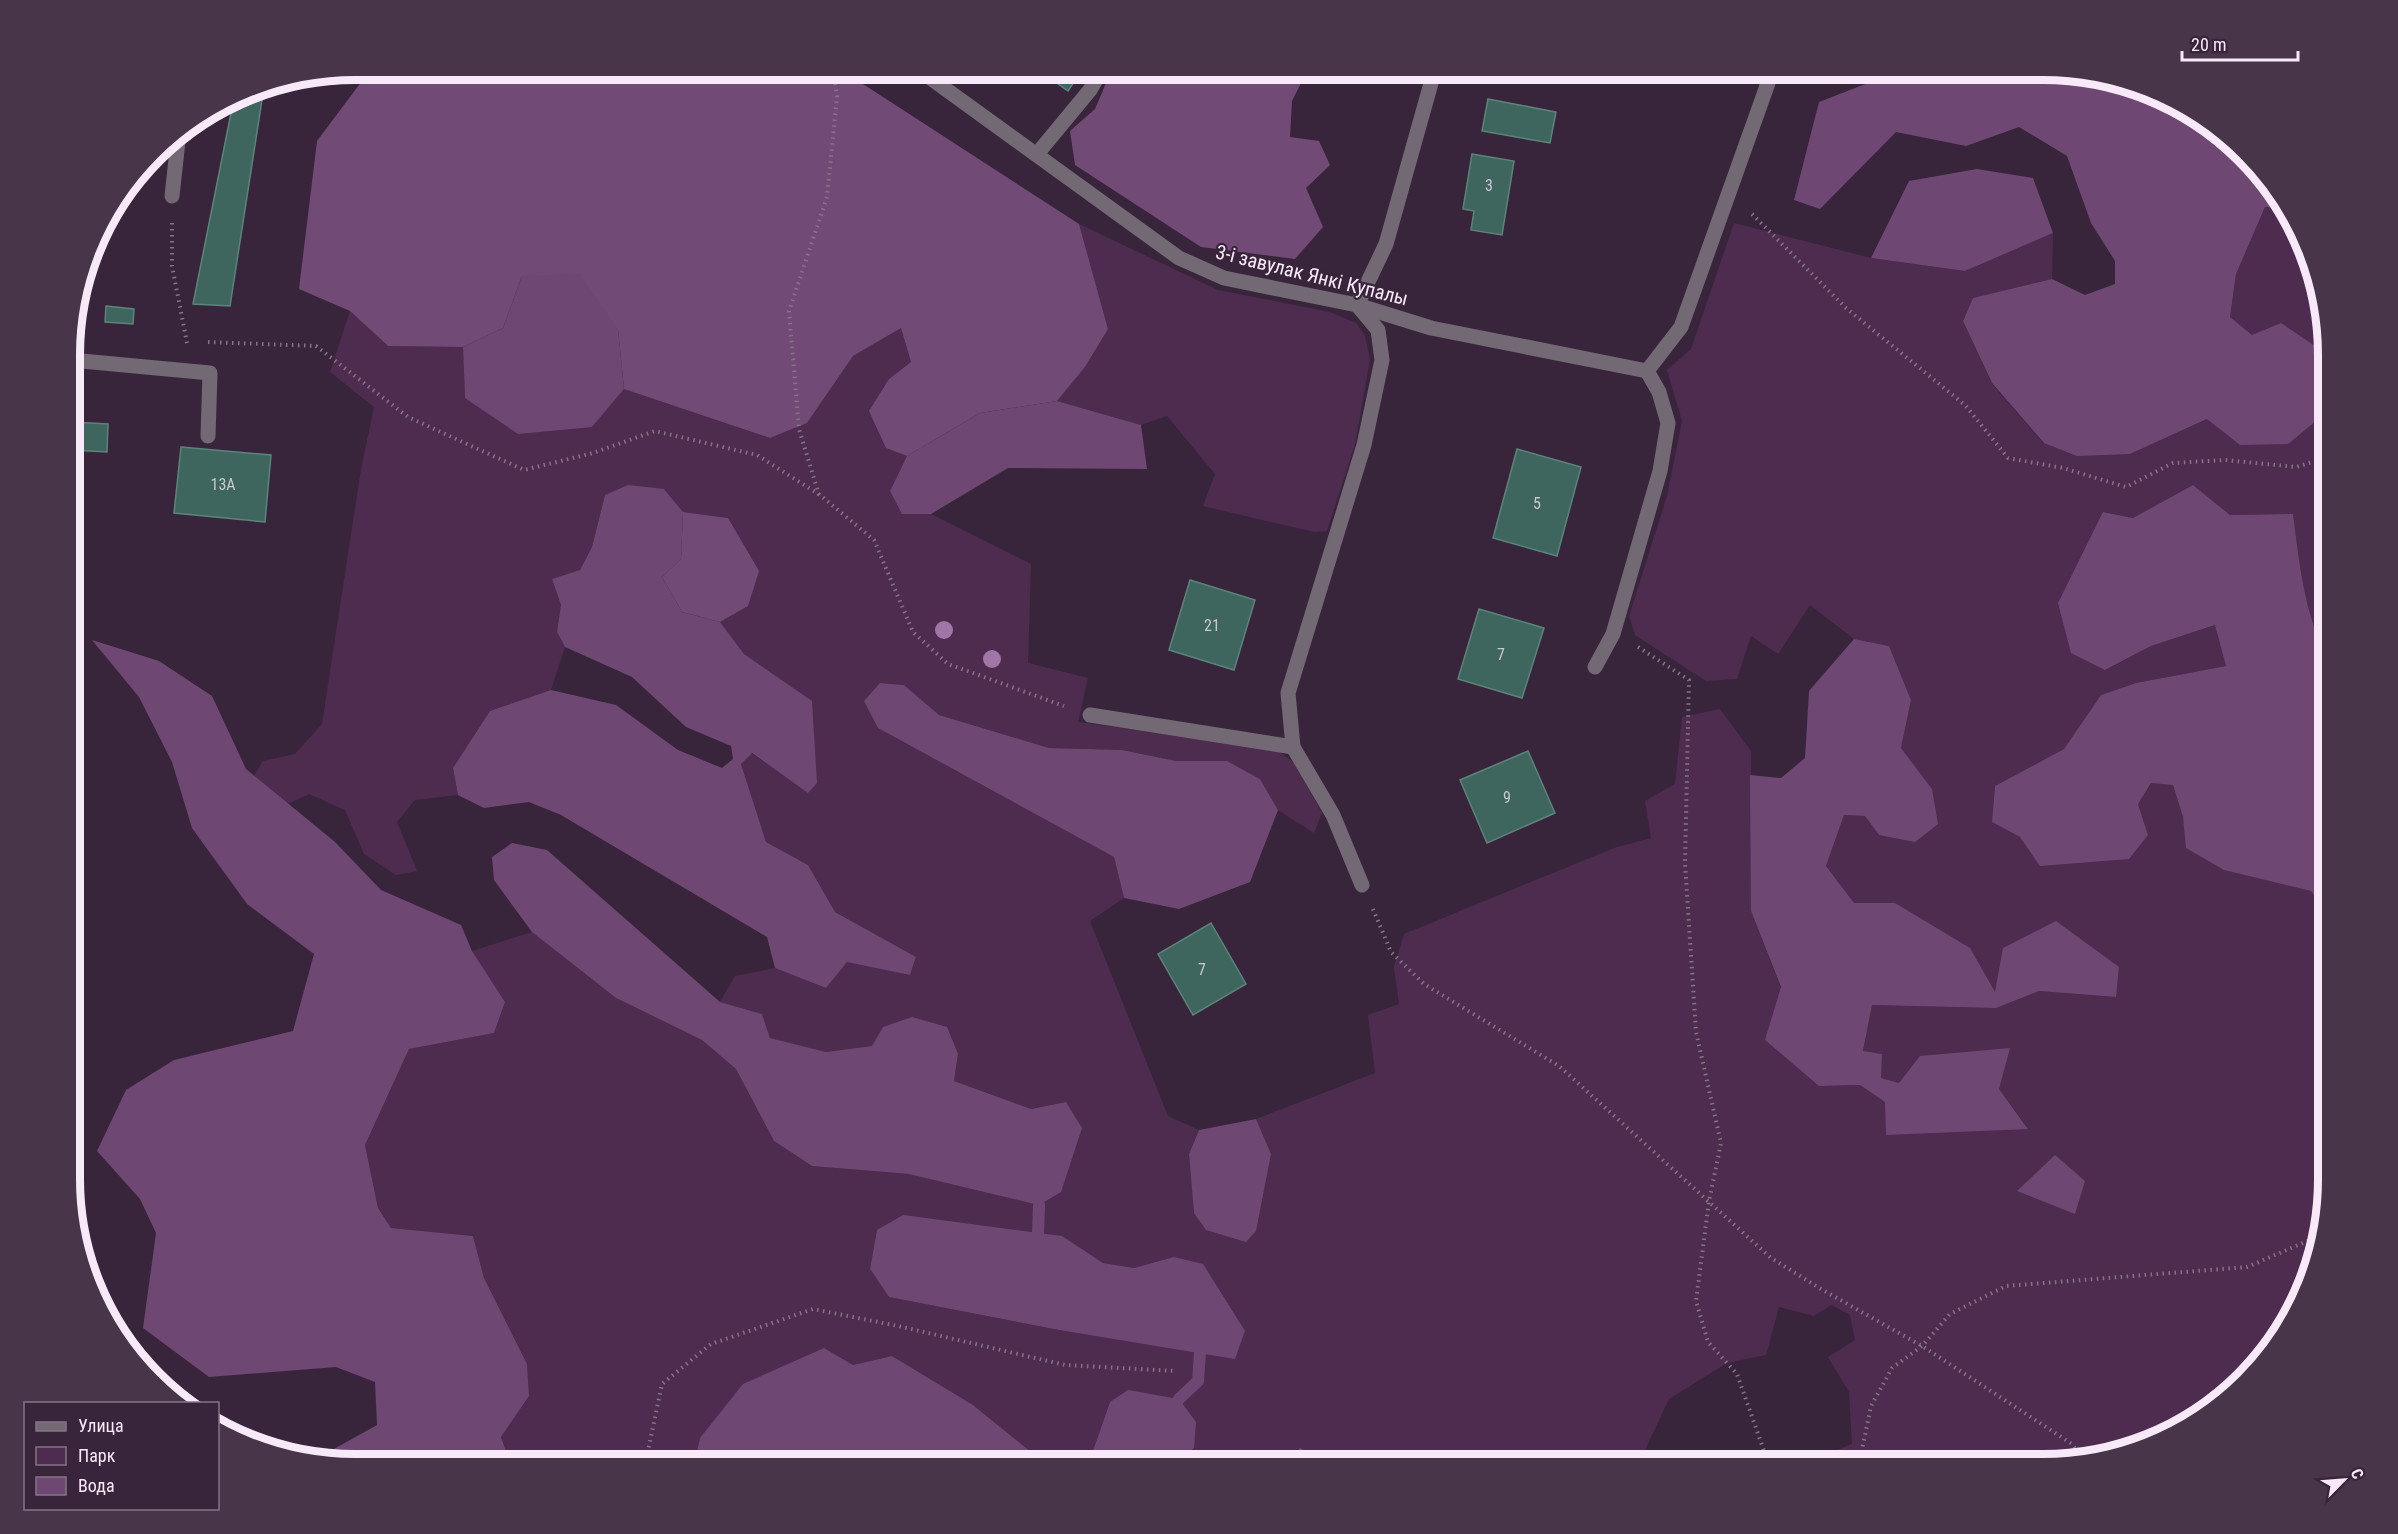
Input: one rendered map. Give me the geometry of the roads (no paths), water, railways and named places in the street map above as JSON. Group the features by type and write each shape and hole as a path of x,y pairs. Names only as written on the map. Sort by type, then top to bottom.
{"street":[{"name":"3-і завулак Янкі Купалы","path":"933,80 1179,258 1224,278 1357,305 1431,328 1647,371"},
{"path":"1037,154 1096,80"},
{"path":"1362,885 1333,815 1293,747 1288,693 1364,445 1382,360 1378,330 1357,305 1386,244 1432,80"},
{"path":"1595,667 1613,634 1660,471 1668,423 1659,392 1647,371 1681,327 1769,80"},
{"path":"172,196 179,143"},
{"path":"80,361 210,373 208,436"},
{"path":"1090,715 1293,747"}],"water":[{"path":"1876,80 2061,80 2097,85 2132,94 2181,116 2211,136 2238,160 2262,187 2276,207 2265,207 2236,274 2230,317 2252,335 2281,323 2318,348 2318,419 2288,444 2240,445 2207,419 2130,454 2077,456 2044,443 1992,383 1963,321 1973,298 2052,279 2085,295 2115,284 2115,261 2091,223 2067,156 2019,127 1966,146 1896,132 1820,209 1794,200 1819,102"},
{"path":"1977,169 2033,178 2053,233 1965,271 1871,258 1909,181"},
{"path":"579,274 618,329 624,389 592,427 518,434 465,398 463,347 503,328 522,276"},
{"path":"1057,401 1141,425 1147,469 1008,468 931,514 902,514 890,491 907,456 980,413"},
{"path":"628,485 664,489 683,512 681,559 662,577 682,612 720,622 744,654 812,701 817,783 808,793 752,753 741,764 766,842 808,865 835,912 916,957 910,975 847,962 826,988 775,968 767,937 561,815 529,802 484,808 458,795 453,768 490,711 551,690 616,705 678,750 722,768 733,759 731,746 686,727 632,677 565,647 557,632 561,605 552,579 580,570 592,547 605,495"},
{"path":"2193,485 2230,515 2293,514 2300,568 2308,606 2318,635 2318,901 2311,891 2224,870 2186,848 2183,817 2173,785 2151,783 2138,804 2148,835 2129,859 2040,866 2020,837 1992,822 1995,786 2064,749 2101,695 2136,683 2226,666 2215,625 2151,646 2105,670 2071,653 2058,603 2103,512 2133,518"},
{"path":"1854,639 1889,646 1911,700 1901,748 1932,789 1938,824 1915,842 1879,835 1865,816 1844,815 1826,866 1854,903 1895,903 1970,948 1995,992 2003,948 2056,921 2119,967 2116,997 2039,991 1996,1008 1872,1005 1863,1051 1882,1054 1881,1078 1899,1083 1920,1056 2010,1048 1999,1089 2028,1129 1886,1135 1885,1102 1860,1085 1819,1086 1765,1040 1781,987 1751,911 1750,775 1781,778 1805,758 1809,691"},
{"path":"92,640 159,661 212,696 246,769 335,842 381,890 461,925 472,951 505,1002 494,1033 409,1049 365,1145 378,1208 391,1228 473,1236 484,1278 527,1364 529,1396 501,1437 507,1454 327,1453 377,1425 375,1382 336,1367 209,1377 143,1328 156,1233 140,1199 97,1151 126,1090 174,1060 293,1031 314,954 247,904 192,828 172,762 139,697"},
{"path":"880,683 904,685 939,715 1049,748 1122,750 1176,761 1227,761 1260,779 1278,810 1250,882 1179,909 1124,898 1114,857 878,728 864,701"},
{"path":"512,843 547,850 720,1002 762,1014 770,1038 826,1052 872,1046 883,1027 912,1017 947,1027 958,1054 954,1081 1031,1109 1066,1102 1082,1128 1061,1192 1039,1205 909,1174 812,1166 774,1141 736,1069 702,1040 616,998 532,932 494,880 492,857"},
{"path":"1256,1119 1271,1154 1256,1231 1246,1242 1206,1230 1194,1213 1189,1154 1199,1130"},
{"path":"2055,1155 2085,1181 2075,1214 2017,1191"},
{"path":"903,1215 1062,1236 1103,1263 1134,1268 1174,1257 1203,1264 1245,1331 1235,1359 1059,1330 889,1297 870,1269 877,1230"},
{"path":"824,1348 853,1365 892,1356 973,1405 1033,1454 696,1454 700,1438 743,1384"},
{"path":"1128,1390 1179,1399 1196,1422 1194,1448 1187,1454 1092,1454 1110,1402"},
{"path":"1300,1448 1312,1454 1293,1454"}],"waterway":[{"path":"1038,1233 1039,1205"},
{"path":"1179,1399 1198,1381 1200,1353"}]}
